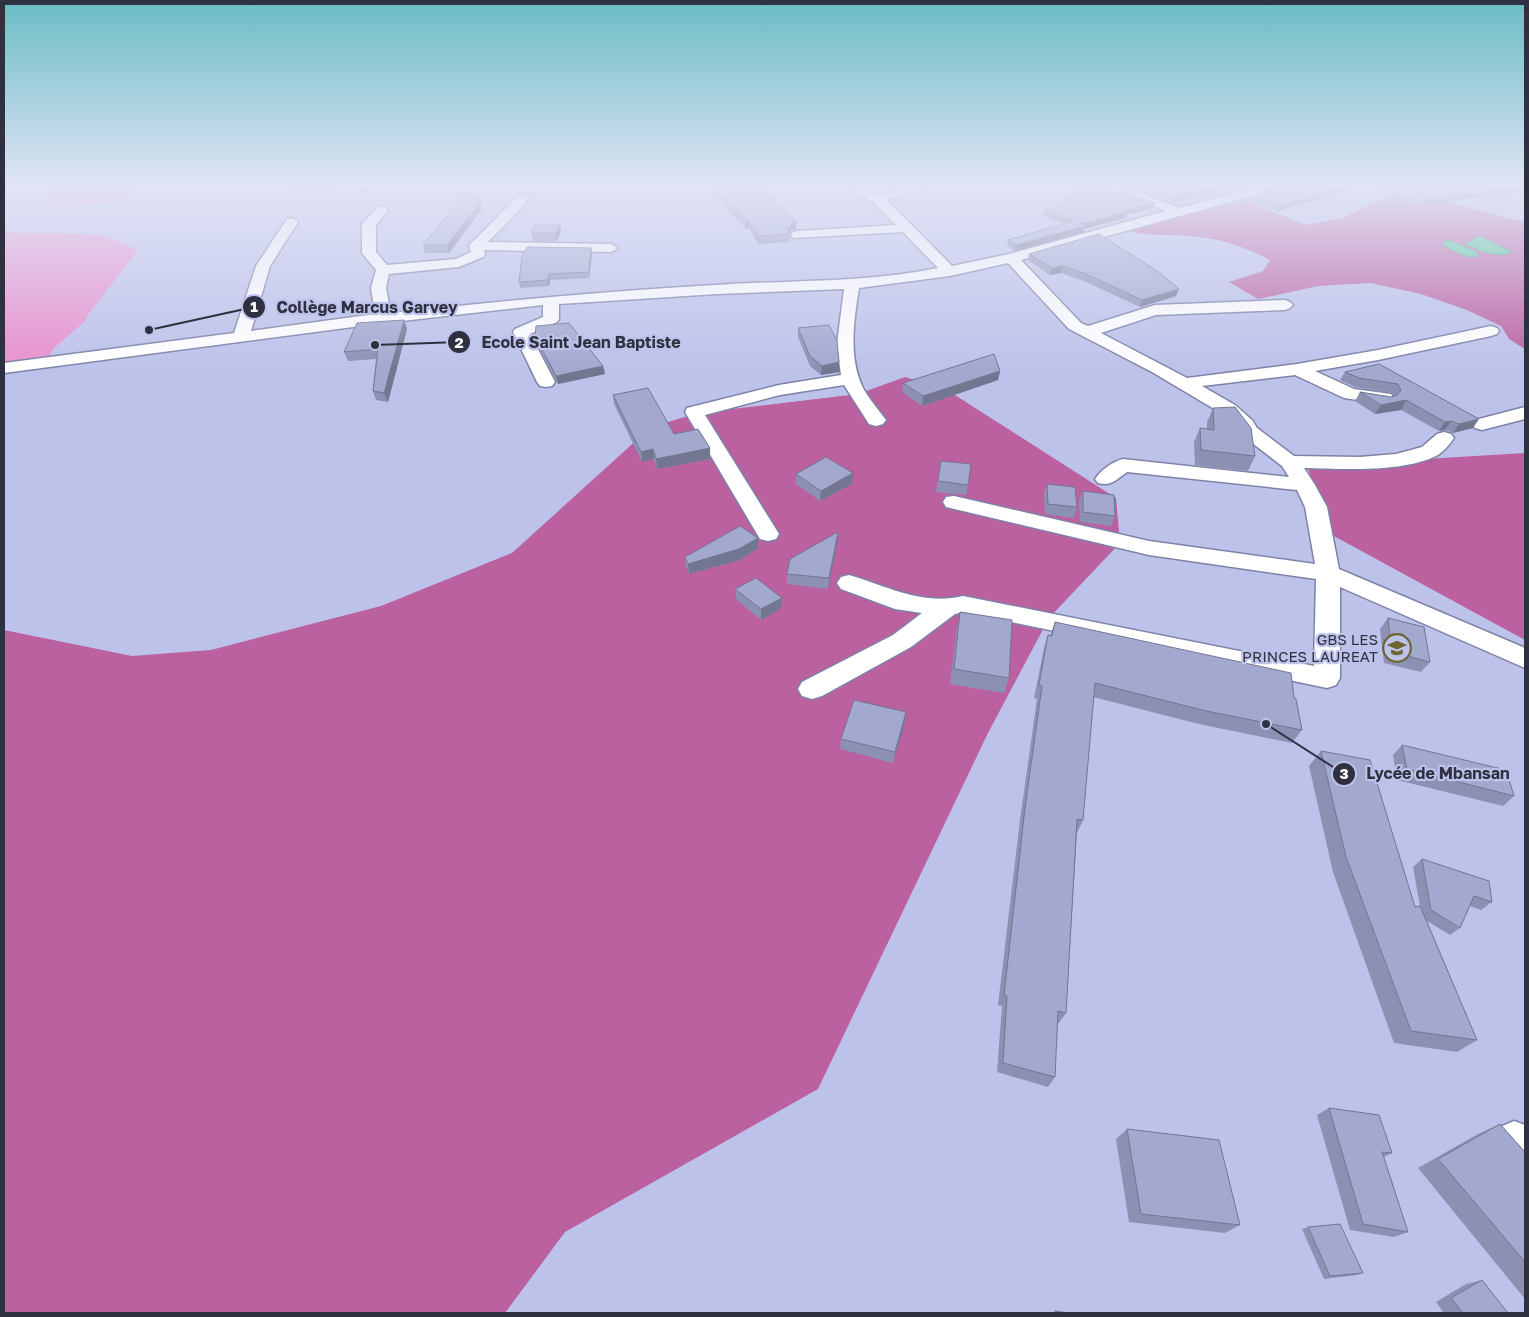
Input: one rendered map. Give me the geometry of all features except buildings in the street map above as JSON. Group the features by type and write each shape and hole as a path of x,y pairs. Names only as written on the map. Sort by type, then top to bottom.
{"street":[{"path":"241,337 263,266 275,247"},
{"path":"369,247 369,253 383,270"},
{"path":"383,270 459,264 478,254 476,247"},
{"path":"575,247 611,248"},
{"path":"926,247 950,272"},
{"path":"4,368 384,318 551,300 717,289 852,284 918,278 1011,258 1049,247"},
{"path":"849,583 904,603 947,608 963,604 981,606 1067,626 1327,678 1328,573 1316,508 1305,485 1289,462 1250,432 1245,424 1228,409 1186,383 1075,326 1011,258"},
{"path":"383,270 378,281 378,291 384,318"},
{"path":"852,284 846,321 846,343 851,379 876,420"},
{"path":"546,382 521,332 551,319 551,300"},
{"path":"1086,332 1155,310 1285,305"},
{"path":"1186,383 1297,369 1378,355 1491,331"},
{"path":"1297,369 1350,394 1385,398"},
{"path":"768,534 694,412 779,390 851,379"},
{"path":"1482,424 1525,413"},
{"path":"1289,462 1375,461 1414,456 1428,452 1444,438"},
{"path":"1105,479 1123,465 1305,485"},
{"path":"954,502 1149,548 1280,568 1328,573 1525,659"},
{"path":"812,689 902,641 947,608"}],"shaded area":[{"path":"4,247 132,247 138,250 89,313 85,321 54,348 45,362 4,368"},
{"path":"1241,247 1525,247 1525,349 1509,339 1501,326 1467,310 1421,294 1370,283 1318,286 1258,299 1229,282 1263,271 1270,260"},
{"path":"1448,247 1466,247 1477,252 1479,256 1471,257"},
{"path":"1473,247 1503,247 1512,252 1500,255"},
{"path":"905,377 947,390 1116,498 1120,543 1049,618 988,733 818,1089 565,1232 505,1313 4,1313 4,630 132,656 211,650 381,606 512,553 651,427 698,413 858,394"},
{"path":"1525,453 1525,640 1321,529 1308,466"}],"place":[{"name":"Collège Marcus Garvey","path":"149,330"},
{"name":"Ecole Saint Jean Baptiste","path":"375,345"},
{"name":"GBS LES PRINCES LAUREAT","path":"1397,648"},
{"name":"Lycée de Mbansan","path":"1266,724"}]}
